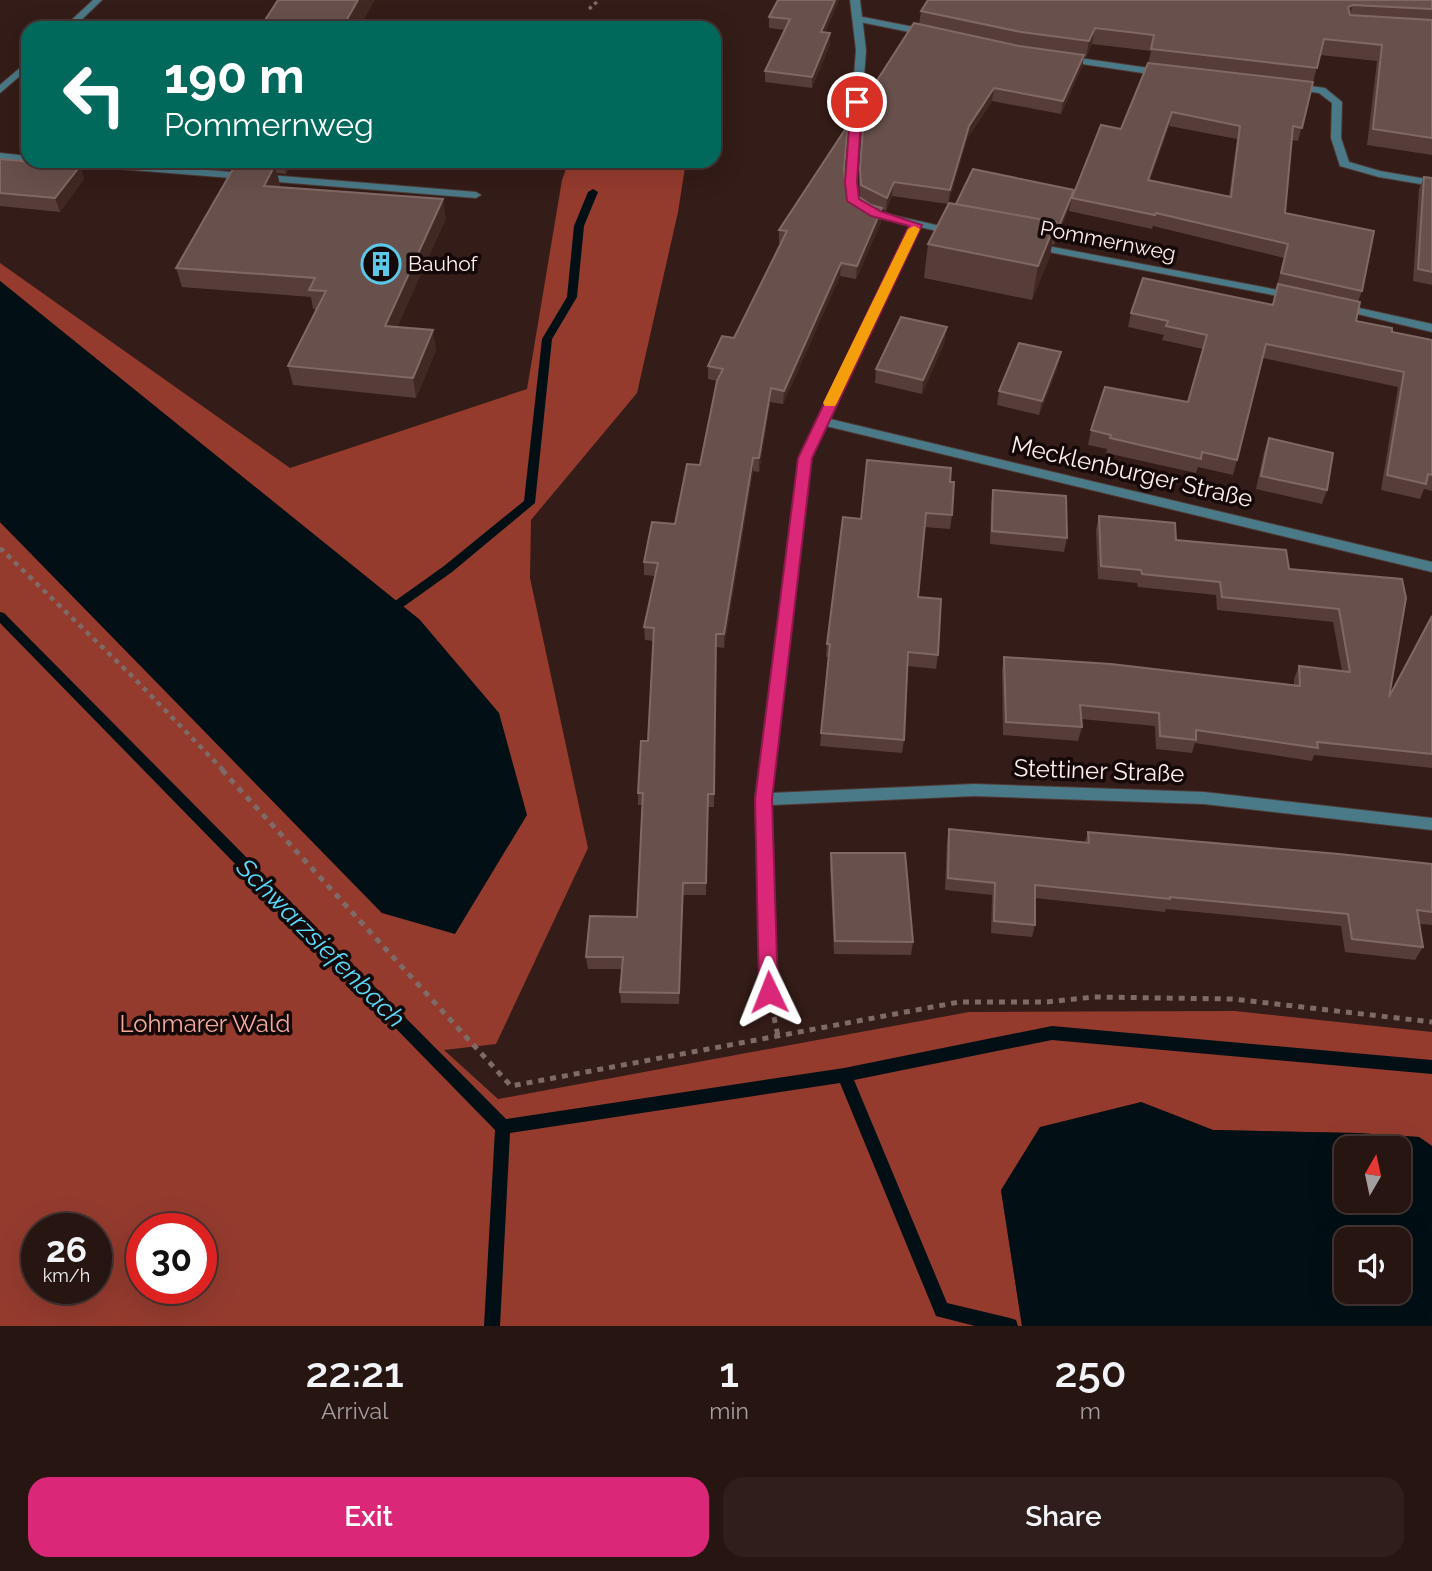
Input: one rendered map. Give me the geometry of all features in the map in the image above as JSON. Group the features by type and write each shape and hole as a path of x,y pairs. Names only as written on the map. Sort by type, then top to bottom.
{"street":[{"path":"76,21 98,0"},
{"path":"855,0 861,50 851,182 853,201 876,214 970,235"},
{"path":"858,19 938,35"},
{"path":"1054,58 1170,74"},
{"path":"0,90 21,70"},
{"path":"1283,86 1321,90 1337,102 1336,138 1344,164 1379,174 1432,183"},
{"path":"0,156 21,158"},
{"path":"145,168 475,195"},
{"path":"769,992 763,799 805,458 916,225"},
{"name":"Pommernweg","path":"1025,245 1310,300"},
{"path":"1324,303 1432,328"},
{"name":"Mecklenburger Straße","path":"821,421 1432,567"},
{"name":"Stettiner Straße","path":"763,799 974,790 1191,797 1432,824"}],"path":[{"path":"589,9 598,0"},
{"path":"0,548 74,617 349,904 510,1086 959,1002 1047,1002 1093,997 1233,999 1432,1022"}],"green space":[{"name":"Lohmarer Wald","path":"566,168 685,168 678,212 637,393 531,520 530,578 588,848 496,1044 444,1050 498,1099 969,1012 1235,1011 1432,1032 1432,1146 1419,1137 1411,1136 1213,1130 1141,1102 1001,1190 1022,1326 0,1326 0,522 382,913 420,620 0,281 0,263 290,468 527,389 562,180"}],"shaded area":[{"path":"0,281 420,620 499,713 527,815 455,934 382,913 0,522"},
{"path":"1141,1102 1213,1130 1403,1136 1334,1136 1334,1213 1411,1213 1411,1136 1419,1137 1432,1146 1432,1326 1022,1326 1001,1190 1040,1127"}],"building":[{"path":"278,0 358,0 346,21 264,21"},
{"path":"778,0 835,0 821,32 830,33 812,77 765,71 790,19 769,17"},
{"path":"928,0 1432,0 1432,9 1353,5 1348,7 1350,15 1432,20 1432,138 1373,129 1382,45 1324,39 1317,68 1151,49 1154,35 1095,28 1089,41 1021,32 921,11"},
{"path":"914,23 1019,46 1084,55 1063,101 994,88 969,126 950,190 894,182 887,198 861,185 865,99"},
{"path":"1148,63 1313,82 1302,128 1293,126 1285,213 1374,231 1362,291 1281,273 1288,244 1156,213 1155,215 1072,198 1101,125 1121,129","holes":["1172,112 1240,126 1231,197 1148,180"]},
{"path":"848,125 844,169 846,188 871,205 882,208 857,266 841,263 784,391 771,388 759,458 753,458 724,634 716,634 714,794 708,794 706,883 683,883 679,993 620,992 623,957 586,957 590,916 637,917 643,793 638,793 641,741 648,741 654,628 644,627 658,563 644,562 652,522 675,524 687,464 700,465 717,381 723,369 708,366 722,336 734,338 787,231 779,230"},
{"path":"0,159 21,161 21,168 78,168 55,198 0,193"},
{"path":"234,168 273,168 264,186 443,199 385,326 433,330 413,378 288,366 326,291 309,290 315,278 176,268"},
{"path":"973,169 1074,190 1057,231 1054,231 1056,222 956,204"},
{"path":"1424,177 1432,178 1432,272 1418,269"},
{"path":"949,203 1056,222 1038,266 928,244"},
{"path":"1143,278 1273,305 1278,284 1360,302 1356,321 1432,340 1432,475 1428,474 1426,484 1387,475 1404,372 1266,344 1237,460 1202,452 1201,459 1110,438 1111,435 1091,430 1105,387 1188,402 1207,335 1166,326 1168,321 1131,313"},
{"path":"901,317 947,327 923,380 876,369"},
{"path":"1019,343 1061,352 1042,401 999,391"},
{"path":"1269,438 1333,453 1327,490 1261,476"},
{"path":"867,460 951,468 950,482 954,482 952,515 926,513 918,597 941,599 938,655 908,652 904,740 821,733 830,644 827,644 843,517 861,519"},
{"path":"993,490 1066,496 1067,538 992,531"},
{"path":"1099,516 1175,523 1176,540 1286,550 1289,569 1402,579 1406,598 1389,697 1432,616 1432,754 1317,742 1318,748 1196,730 1196,740 1160,736 1159,713 1080,705 1082,727 1006,722 1004,657 1111,664 1300,686 1299,666 1350,672 1339,609 1222,597 1220,582 1142,574 1141,570 1101,566"},
{"path":"949,829 1089,843 1088,832 1432,864 1432,912 1417,910 1423,947 1352,939 1348,914 1035,885 1035,925 994,921 995,883 948,878"},
{"path":"831,853 905,853 913,942 835,941"}],"waterway":[{"path":"399,604 448,569 529,503 547,339 572,297 579,226 593,192"},
{"name":"Schwarzsiefenbach","path":"0,616 503,1127"},
{"path":"844,1075 1052,1033 1432,1067"},
{"path":"503,1127 844,1075"},
{"path":"844,1075 942,1310 1010,1326"},
{"name":"Schwarzsiefenbach","path":"492,1326 503,1127"}],"slow traffic":[{"path":"830,403 914,229"}],"place":[{"name":"Bauhof","path":"381,264"}],"route":[{"path":"769,992 763,799 805,458 916,225 876,214 853,201 851,182 857,102"}]}
